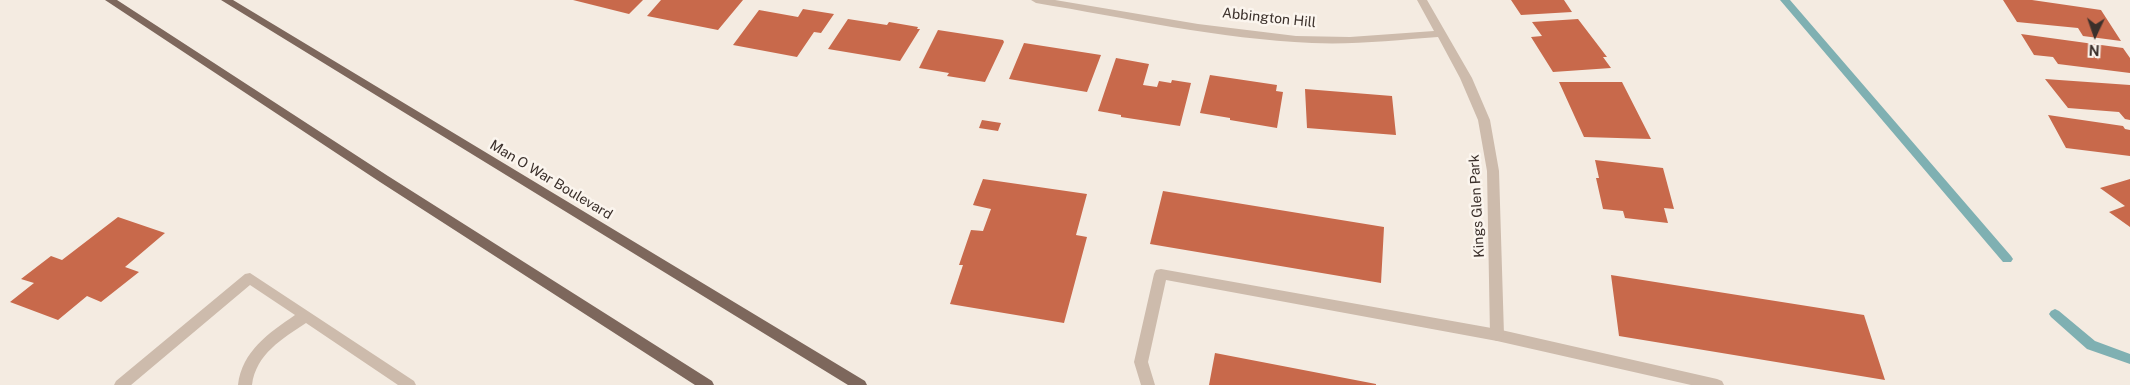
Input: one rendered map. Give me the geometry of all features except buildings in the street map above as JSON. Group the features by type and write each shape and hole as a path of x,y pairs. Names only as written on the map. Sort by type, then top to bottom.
{"main road":[{"path":"110,0 335,148 707,385"},
{"name":"Man O War Boulevard","path":"226,0 860,385"}],"street":[{"name":"Abbington Hill","path":"1036,0 1298,39 1359,39 1440,34"},
{"name":"Kings Glen Park","path":"1422,0 1466,78 1484,120 1493,171 1498,336"},
{"path":"1148,385 1141,362 1161,274 1498,336 1718,385"},
{"path":"120,385 250,278 409,385"},
{"path":"244,385 244,375 257,354 305,316"}],"waterway":[{"path":"1785,0 2007,259"},
{"path":"2055,314 2091,345 2130,359"}]}
